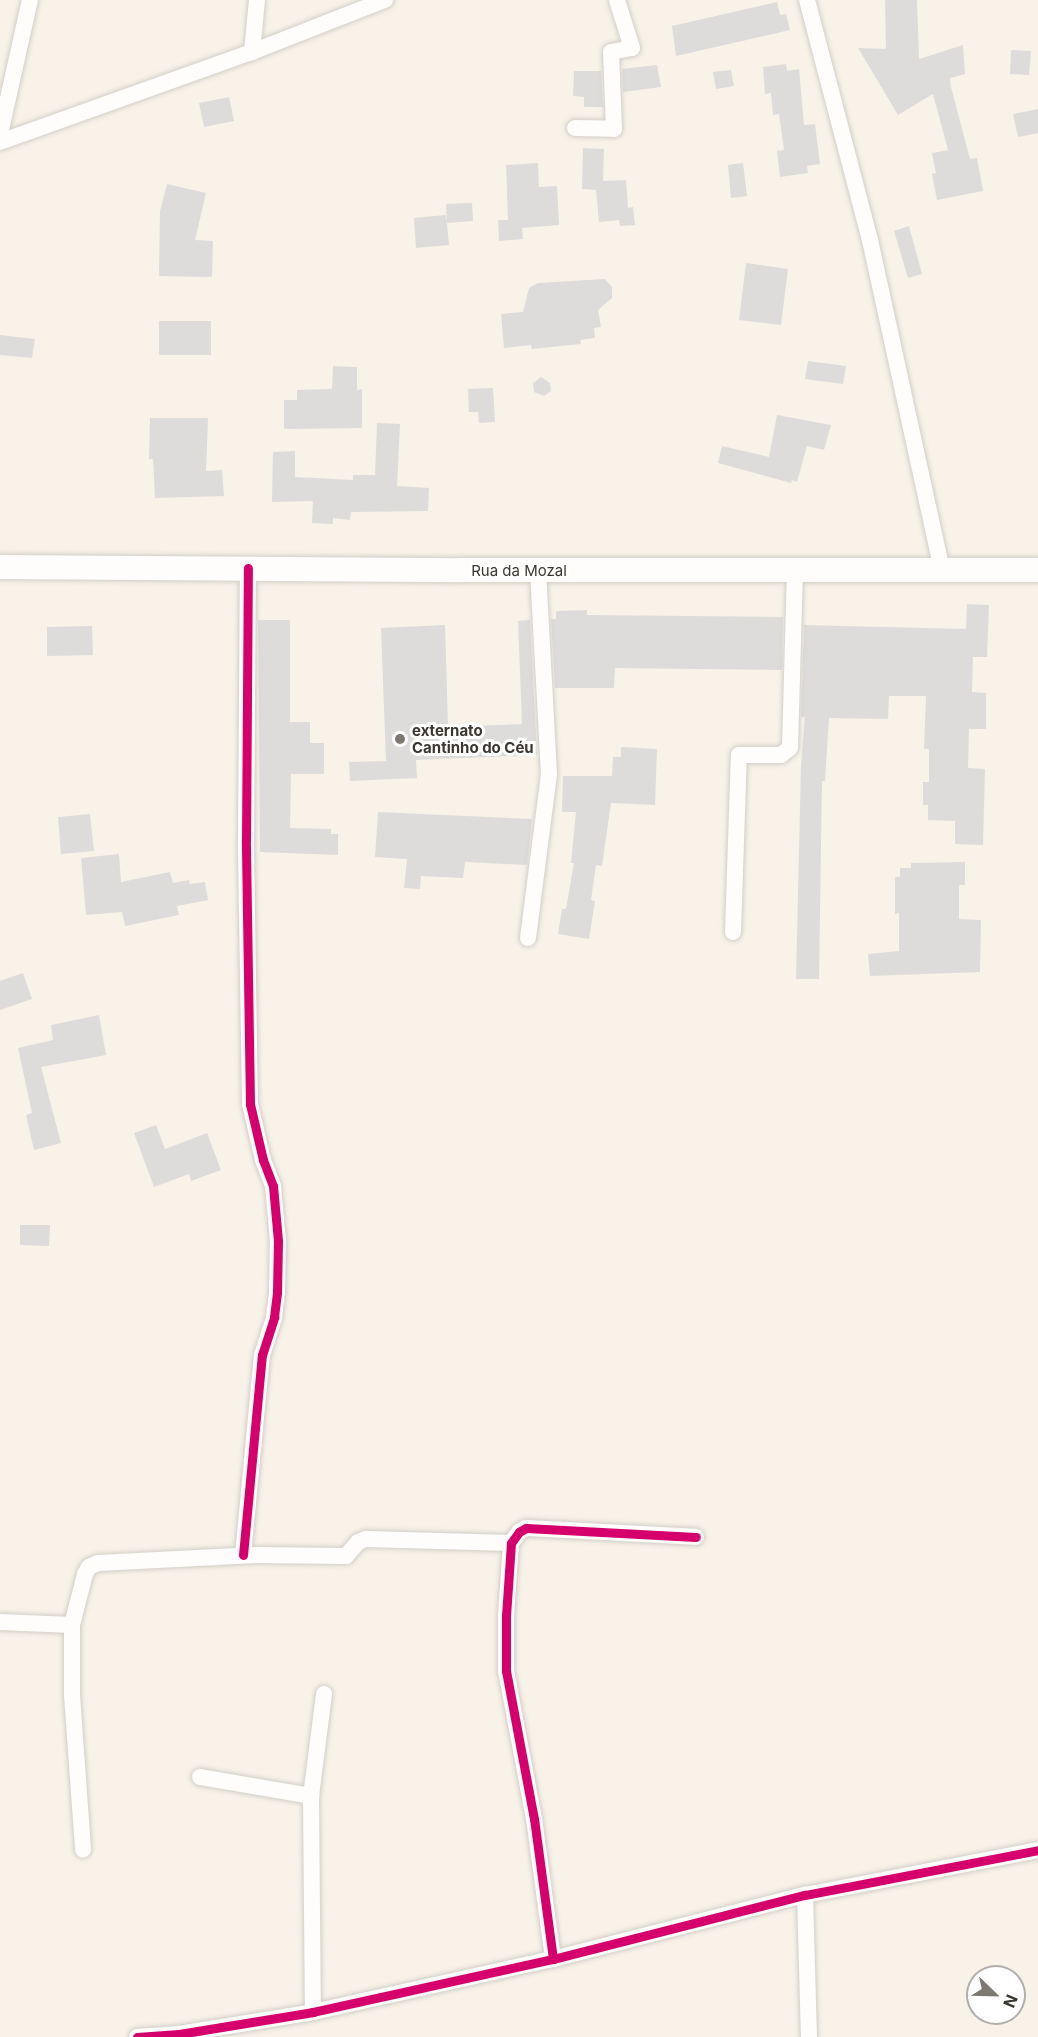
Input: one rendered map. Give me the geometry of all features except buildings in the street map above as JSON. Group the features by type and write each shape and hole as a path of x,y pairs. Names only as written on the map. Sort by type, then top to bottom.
{"main road":[{"name":"Rua da Mozal","path":"0,567 538,571 1038,570"}],"street":[{"path":"0,134 30,0"},
{"path":"252,52 257,0"},
{"path":"0,142 252,52 385,0"},
{"path":"575,128 614,129 611,52 632,48 617,0"},
{"path":"807,0 870,240 942,569"},
{"path":"243,1555 262,1355 275,1308 278,1241 273,1186 263,1160 250,1104 246,840 248,568"},
{"path":"528,938 549,774 538,571"},
{"path":"733,932 739,755 781,755 790,748 795,571"},
{"path":"553,1959 534,1819 506,1671 506,1616 511,1543 519,1532 526,1528 696,1538"},
{"path":"83,1850 72,1695 72,1625 85,1574 89,1567 98,1563 243,1555 346,1556 358,1542 366,1539 511,1543"},
{"path":"0,1622 72,1625"},
{"path":"313,2012 311,1796 324,1694"},
{"path":"200,1777 311,1796"},
{"path":"137,2037 179,2034 313,2012 553,1959 805,1895 1038,1850"},
{"path":"805,1895 809,2037"}],"cycle path":[{"path":"243,1555 262,1355 274,1317 277,1292 278,1241 273,1186 263,1160 250,1104 246,840 248,568"},
{"path":"553,1959 534,1819 506,1671 506,1616 511,1543 519,1532 526,1528 696,1537"},
{"path":"137,2037 179,2034 313,2012 553,1959 805,1895 1038,1850"}],"place":[{"name":"externato Cantinho do Céu","path":"400,739"}]}
